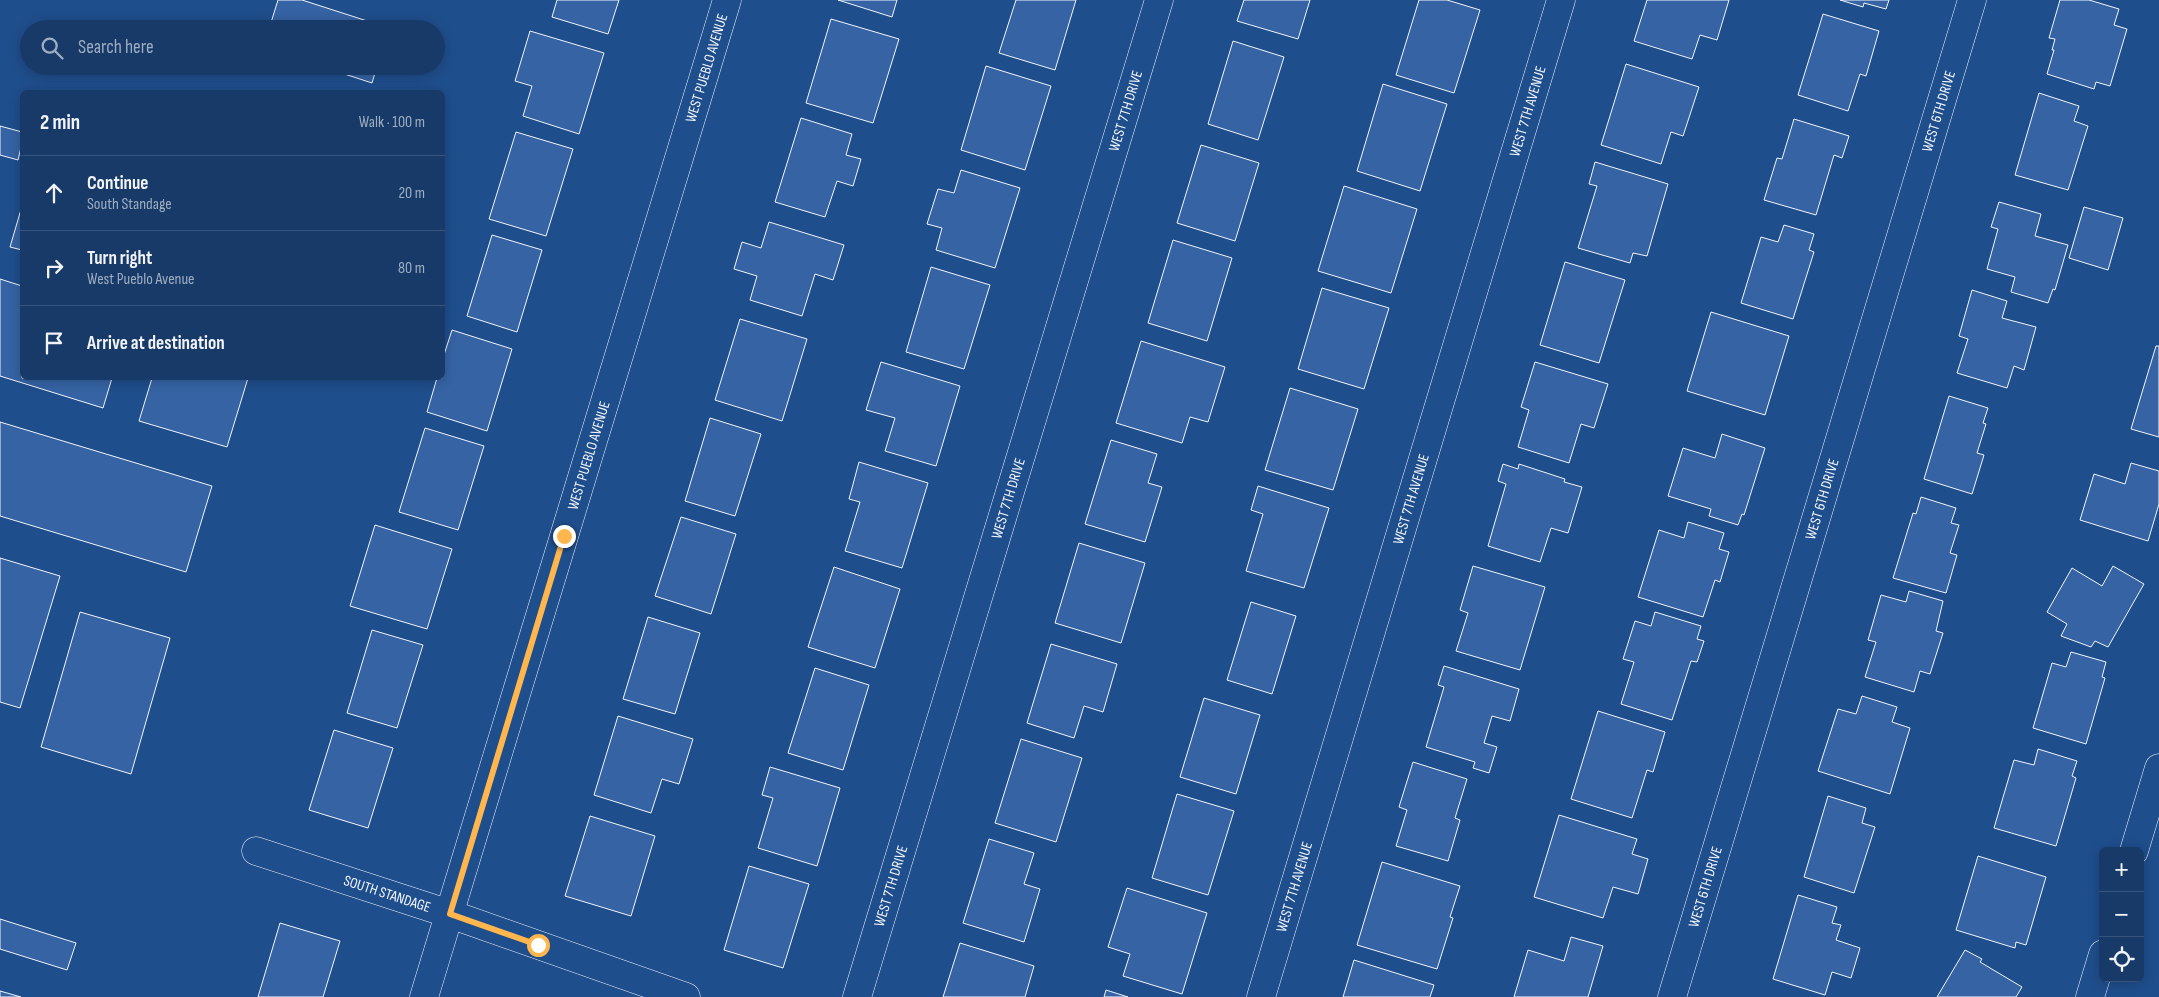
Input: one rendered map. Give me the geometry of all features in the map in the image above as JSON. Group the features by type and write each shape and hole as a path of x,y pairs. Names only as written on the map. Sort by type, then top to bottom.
{"street":[{"name":"WEST PUEBLO AVENUE","path":"424,997 727,0"},
{"name":"WEST 7TH DRIVE","path":"857,997 1159,0"},
{"name":"WEST 7TH AVENUE","path":"1261,997 1561,0"},
{"name":"WEST 6TH DRIVE","path":"1672,997 1972,0"},
{"path":"2135,847 2159,768"},
{"name":"SOUTH STANDAGE","path":"256,851 450,914 686,997"},
{"path":"2090,997 2099,967"}],"building":[{"path":"278,0 302,0 364,20 272,20"},
{"path":"557,0 619,0 608,34 552,17"},
{"path":"838,0 897,0 892,17"},
{"path":"1016,0 1076,0 1055,70 999,53"},
{"path":"1244,0 1310,0 1298,39 1237,21"},
{"path":"1419,0 1447,0 1480,10 1454,93 1396,75"},
{"path":"1647,0 1729,0 1717,40 1700,35 1692,59 1634,41"},
{"path":"1840,0 1889,0 1886,9 1864,3 1863,7"},
{"path":"2060,0 2089,0 2119,9 2114,25 2127,29 2110,86 2096,82 2094,89 2047,74 2055,39 2049,38"},
{"path":"1823,14 1879,31 1866,76 1860,74 1848,111 1798,95"},
{"path":"831,19 899,39 873,123 806,103"},
{"path":"530,31 604,53 579,134 523,116 532,86 515,81"},
{"path":"1233,41 1284,57 1258,140 1208,124"},
{"path":"1626,64 1699,87 1683,136 1671,132 1661,164 1601,145"},
{"path":"986,66 1051,86 1025,170 961,150"},
{"path":"348,75 374,75 372,83"},
{"path":"1383,84 1447,104 1420,191 1357,171"},
{"path":"2039,93 2079,106 2074,121 2088,126 2068,190 2015,175"},
{"path":"801,118 852,134 846,155 861,159 853,186 837,181 825,217 775,202"},
{"path":"1794,119 1849,136 1842,158 1834,155 1816,215 1764,200 1777,158 1782,159"},
{"path":"0,126 20,131 18,160 0,155"},
{"path":"516,132 573,149 546,236 489,219"},
{"path":"1201,145 1259,163 1235,241 1177,223"},
{"path":"1595,162 1668,184 1647,256 1633,253 1630,263 1578,248 1597,186 1589,184"},
{"path":"961,170 1020,188 995,268 936,250 942,228 927,224 938,189 954,193"},
{"path":"1344,186 1417,209 1391,293 1318,271"},
{"path":"1999,202 2041,214 2035,236 2068,245 2055,290 2053,289 2048,303 2011,292 2015,277 1987,269 1998,229 1991,227"},
{"path":"2084,207 2123,218 2108,270 2069,258"},
{"path":"20,213 20,250 10,247"},
{"path":"769,222 844,245 833,280 815,274 802,316 750,300 757,276 734,269 742,242 761,248"},
{"path":"1784,225 1814,234 1809,250 1814,252 1793,319 1741,303 1761,237 1778,242"},
{"path":"492,235 542,250 517,332 467,316"},
{"path":"1173,240 1232,258 1207,341 1148,323"},
{"path":"1565,262 1625,280 1599,363 1540,345"},
{"path":"931,267 990,285 964,369 906,352"},
{"path":"0,279 20,285 20,380 111,380 103,408 0,376"},
{"path":"1322,288 1389,308 1364,389 1298,369"},
{"path":"1972,290 2007,301 2002,318 2036,327 2024,370 2014,366 2007,388 1957,373 1968,339 1959,336"},
{"path":"1711,312 1789,336 1765,415 1687,391"},
{"path":"740,319 807,339 782,421 715,400"},
{"path":"452,330 512,349 487,431 427,412 436,380 445,380 445,352"},
{"path":"1141,341 1225,367 1208,422 1190,417 1182,443 1116,423"},
{"path":"2156,346 2159,346 2159,437 2131,429"},
{"path":"881,362 960,386 936,466 885,451 895,418 866,410"},
{"path":"1535,362 1608,384 1594,428 1581,424 1569,463 1518,447 1529,410 1521,407"},
{"path":"151,380 247,380 227,447 139,421"},
{"path":"1290,388 1358,409 1333,490 1265,470"},
{"path":"1949,396 1988,408 1983,423 1986,424 1977,453 1984,455 1972,494 1924,479"},
{"path":"710,418 761,434 735,516 685,501"},
{"path":"0,422 212,486 186,572 0,516"},
{"path":"425,428 484,446 458,530 399,512"},
{"path":"1722,434 1765,448 1744,515 1742,514 1738,525 1709,516 1711,509 1668,496 1683,448 1715,458"},
{"path":"1111,440 1157,454 1148,483 1162,487 1145,542 1085,524"},
{"path":"859,462 928,483 902,568 845,551 860,502 849,499"},
{"path":"2131,463 2159,471 2159,504 2148,541 2080,520 2094,474 2125,484"},
{"path":"1503,464 1518,469 1519,464 1565,479 1564,482 1582,487 1568,533 1551,528 1540,562 1488,546 1506,484 1498,481"},
{"path":"1258,486 1329,508 1304,588 1246,571 1263,514 1251,510"},
{"path":"1921,497 1956,508 1951,523 1959,525 1950,553 1957,555 1946,593 1893,578 1913,513 1916,514"},
{"path":"681,517 736,534 711,614 655,596"},
{"path":"1688,522 1724,533 1719,549 1729,552 1720,582 1715,580 1703,617 1638,597 1659,530 1684,538"},
{"path":"375,525 452,549 427,629 350,606"},
{"path":"1079,543 1145,563 1121,643 1055,623"},
{"path":"0,558 60,576 20,708 0,702"},
{"path":"1473,566 1545,587 1520,670 1456,651 1468,613 1460,610"},
{"path":"2113,566 2144,584 2108,647 2095,641 2091,647 2061,636 2067,624 2047,612 2072,568 2102,586"},
{"path":"834,567 900,589 875,668 808,647"},
{"path":"1909,591 1943,601 1936,631 1943,633 1930,674 1920,671 1914,692 1865,677 1876,642 1868,640 1881,595 1906,602"},
{"path":"1251,602 1296,616 1272,694 1227,680"},
{"path":"80,612 170,638 131,774 41,747"},
{"path":"1655,612 1701,626 1697,639 1704,641 1697,662 1691,661 1672,720 1621,704 1634,662 1623,659 1635,621 1651,626"},
{"path":"648,617 700,633 675,714 623,699"},
{"path":"372,630 423,645 397,728 347,713"},
{"path":"1051,644 1117,664 1103,712 1084,706 1074,738 1027,723"},
{"path":"2071,652 2106,662 2102,677 2105,678 2086,744 2033,728 2052,663 2066,667"},
{"path":"1444,666 1519,689 1510,721 1492,716 1484,743 1497,747 1489,773 1473,768 1475,762 1426,747 1444,687 1438,685"},
{"path":"815,668 869,685 843,770 788,753"},
{"path":"1862,696 1897,707 1892,722 1910,728 1890,794 1818,771 1838,709 1856,714"},
{"path":"1204,698 1260,715 1236,794 1180,777"},
{"path":"1598,711 1665,732 1653,772 1647,770 1632,818 1571,799"},
{"path":"618,716 693,739 679,784 662,779 651,813 594,795"},
{"path":"334,730 393,748 368,828 309,810"},
{"path":"1021,739 1082,758 1056,842 995,823"},
{"path":"2038,749 2077,761 2072,776 2076,778 2056,846 1994,828 2014,760 2034,765"},
{"path":"1413,762 1467,779 1455,818 1460,820 1448,861 1396,846 1407,810 1399,807"},
{"path":"770,767 840,788 817,866 758,848 773,798 762,795"},
{"path":"1177,794 1234,811 1208,895 1152,878"},
{"path":"1828,796 1866,808 1862,823 1875,827 1854,893 1804,877"},
{"path":"1559,815 1637,839 1632,854 1648,859 1638,894 1613,887 1603,918 1534,897"},
{"path":"590,816 655,836 631,916 565,896"},
{"path":"989,839 1034,853 1024,884 1040,889 1024,942 963,923"},
{"path":"1978,856 2046,877 2026,945 2016,942 2015,948 1956,930"},
{"path":"1382,862 1460,886 1450,917 1453,918 1437,969 1357,945"},
{"path":"749,866 809,884 783,968 724,950"},
{"path":"1127,888 1207,913 1182,994 1123,976 1130,954 1108,947"},
{"path":"1798,895 1837,907 1832,923 1841,925 1836,940 1860,948 1851,978 1832,972 1825,995 1773,979"},
{"path":"0,919 76,943 67,970 0,949"},
{"path":"280,923 340,941 323,997 258,997"},
{"path":"1571,937 1603,946 1588,997 1514,997 1528,950 1564,961"},
{"path":"960,943 1034,966 1025,997 943,997"},
{"path":"1965,950 1982,959 1980,962 2022,987 2016,997 1937,997"},
{"path":"1354,960 1434,985 1430,997 1343,997"},
{"path":"1106,990 1128,997 1104,997"},
{"path":"0,991 21,997 0,997"}],"route":[{"path":"538,945 450,914 564,536"}]}
